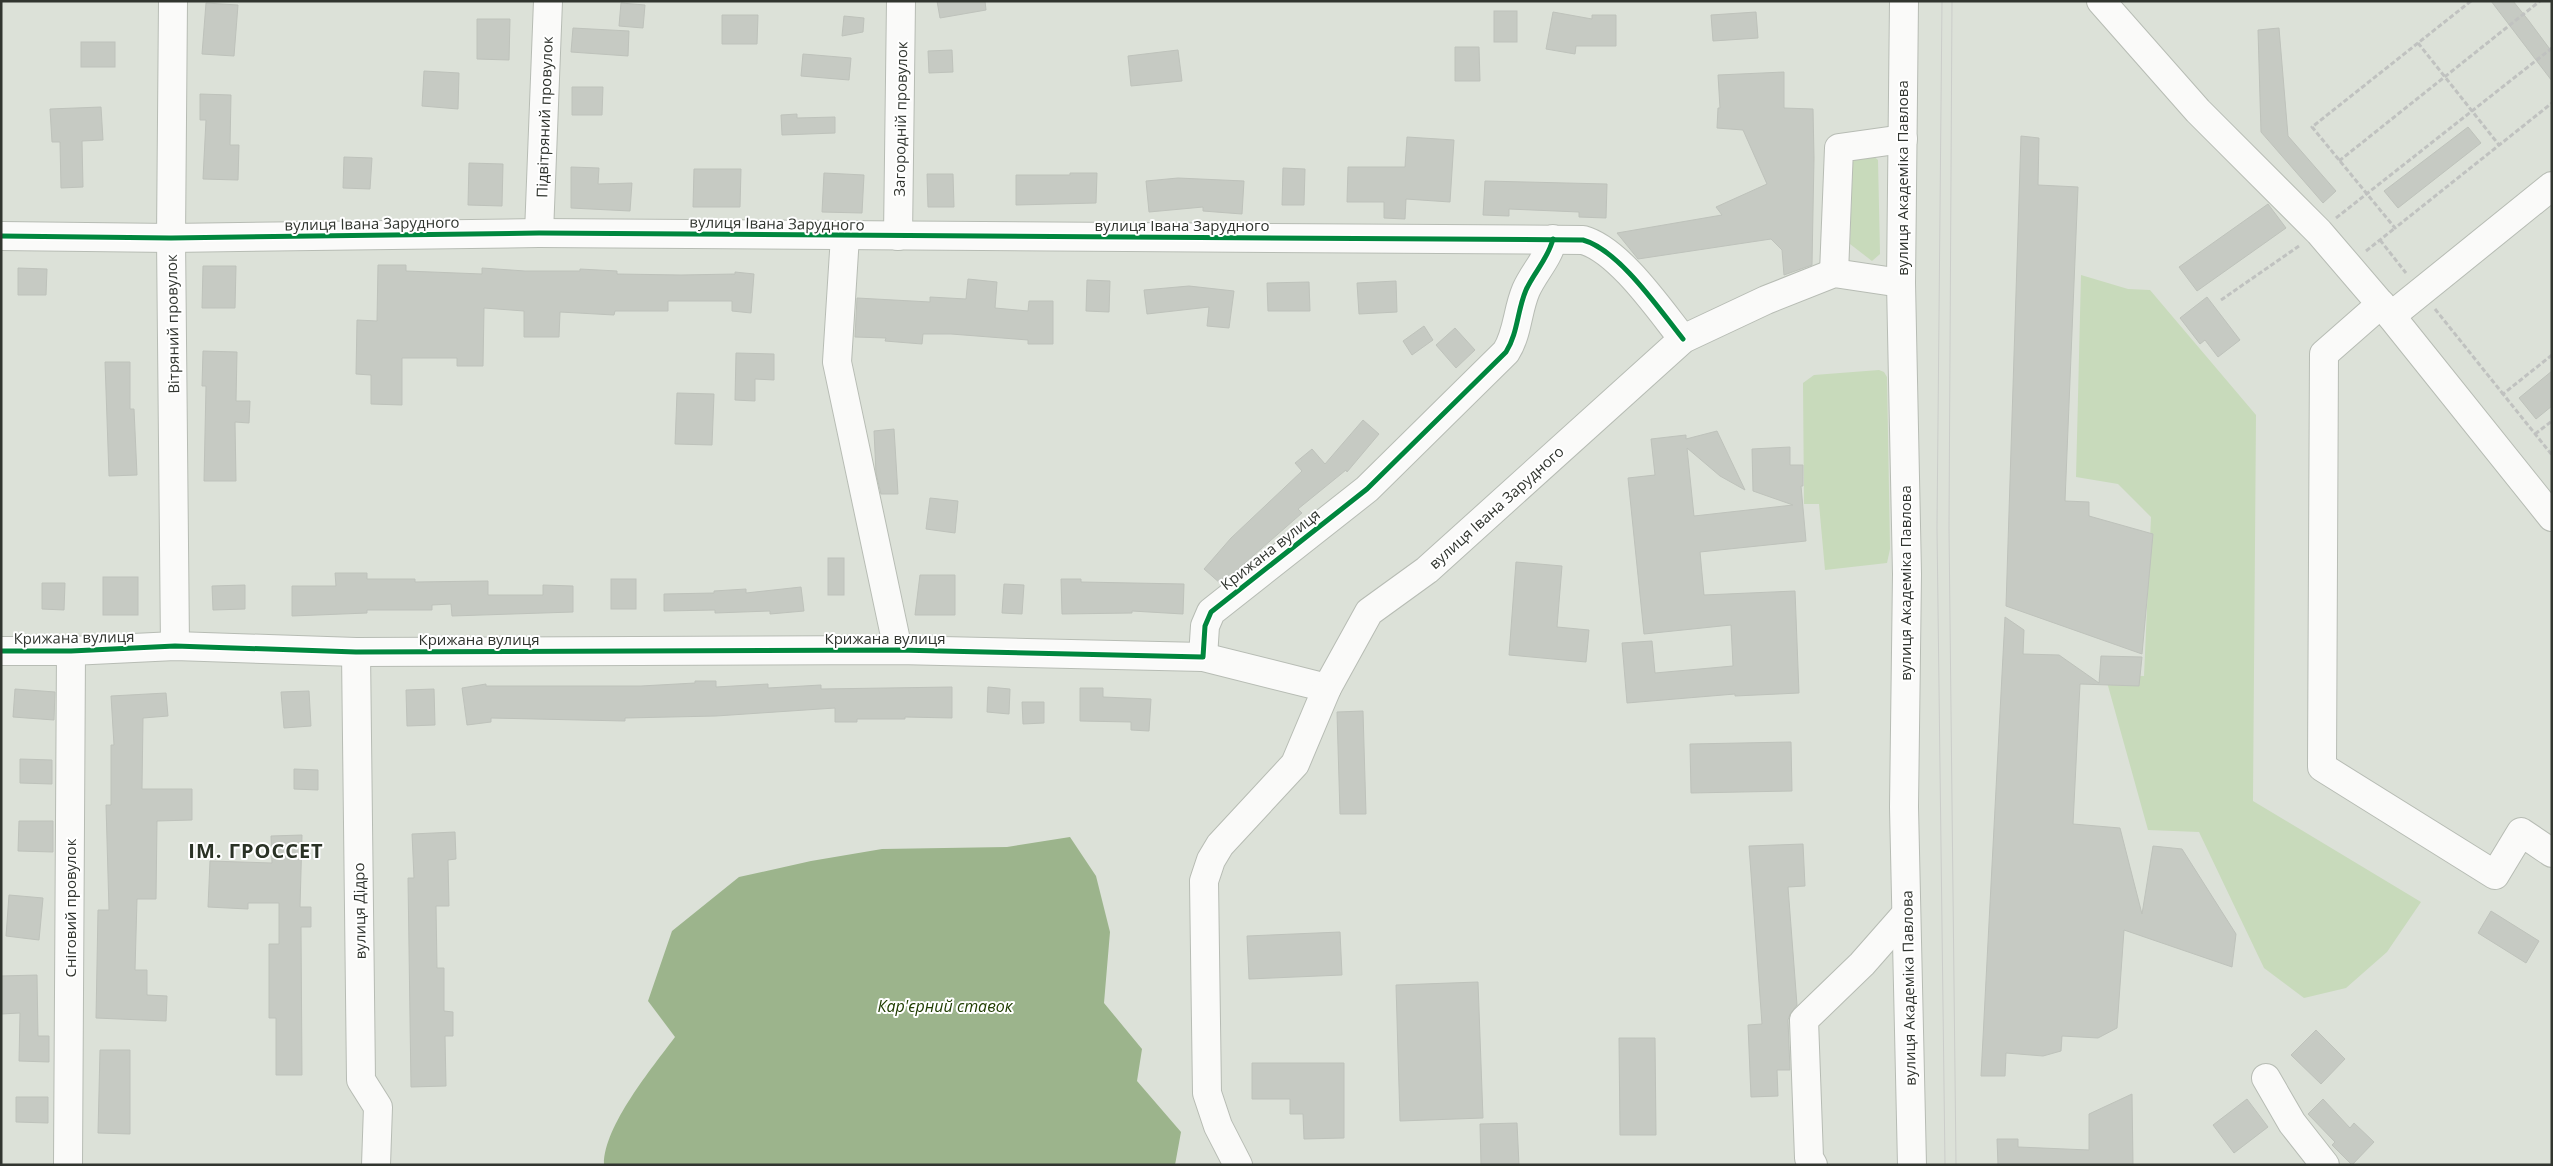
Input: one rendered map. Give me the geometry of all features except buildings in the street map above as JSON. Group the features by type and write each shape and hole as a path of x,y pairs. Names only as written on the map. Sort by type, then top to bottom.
{"street":[{"name":"Вітряний провулок","path":"173,1 170,238 175,646"},
{"name":"Підвітряний провулок","path":"539,233 548,1"},
{"name":"Загородній провулок","path":"898,236 901,1"},
{"name":"вулиця Академіка Павлова","path":"1904,1 1901,283 1907,574 1904,807 1912,1165"},
{"path":"2101,1 2198,111 2319,232 2349,266 2552,517"},
{"path":"1901,283 1834,274 1839,148 1903,139"},
{"path":"2552,186 2421,292 2386,310 2324,354 2322,767 2495,876 2521,832 2552,854"},
{"name":"вулиця Івана Зарудного","path":"1,236 170,238 539,233 1583,240 1604,248 1626,270 1684,339"},
{"name":"Крижана вулиця","path":"845,236 837,362 898,650"},
{"name":"Крижана вулиця","path":"1,650 71,651 175,646 356,652 898,650 1203,657 1205,626 1211,612 1367,489 1506,352 1513,341 1520,306 1527,288 1549,254 1553,239"},
{"name":"вулиця Івана Зарудного","path":"1238,1165 1218,1126 1207,1093 1204,881 1211,860 1220,845 1294,764 1327,688 1369,612 1427,570 1684,339 1766,300 1834,274"},
{"name":"Сніговий провулок","path":"68,1165 71,651"},
{"name":"вулиця Дідро","path":"356,652 361,1080 378,1107 376,1165"},
{"path":"1203,657 1327,688"},
{"path":"1813,1165 1809,1158 1804,1020 1862,964 1906,914"},
{"path":"2266,1078 2292,1123 2325,1165"}],"path":[{"path":"2395,228 2312,127 2471,1"},
{"path":"2339,161 2540,1"},
{"path":"2418,43 2499,145"},
{"path":"2220,300 2319,232 2552,48"},
{"path":"2349,266 2552,103"},
{"path":"2380,240 2552,455"},
{"path":"2503,394 2552,355"},
{"path":"2535,434 2552,421"}],"shaded area":[{"path":"1872,155 1878,160 1880,254 1872,261 1850,244 1853,159"},
{"path":"2081,275 2128,289 2150,290 2256,415 2253,801 2421,902 2387,952 2346,988 2304,998 2264,968 2199,832 2148,830 2105,675 2144,676 2151,517 2118,484 2076,477"},
{"path":"1879,370 1884,372 1887,377 1890,549 1887,563 1825,570 1819,504 1804,504 1803,383 1814,375"}],"water":[{"name":"Кар'єрний ставок","path":"1070,837 1096,876 1110,932 1104,1003 1142,1049 1137,1081 1181,1132 1175,1165 604,1165 611,1133 620,1116 630,1098 675,1037 648,1001 672,931 739,877 811,861 882,849 1007,847"}],"tram line":[{"path":"1942,1 1937,528 1945,1165"},
{"path":"1952,1 1949,528 1956,1165"}],"cycle path":[{"path":"1,236 171,238 539,233 1583,240 1597,246 1624,268 1638,282 1683,339"},
{"path":"1,651 71,651 175,646 356,652 898,650 1203,657 1205,626 1211,612 1367,489 1506,352 1513,337 1526,290 1548,253 1553,239"}],"district":[{"name":"ІМ. ГРОССЕТ","path":"256,850"}]}
